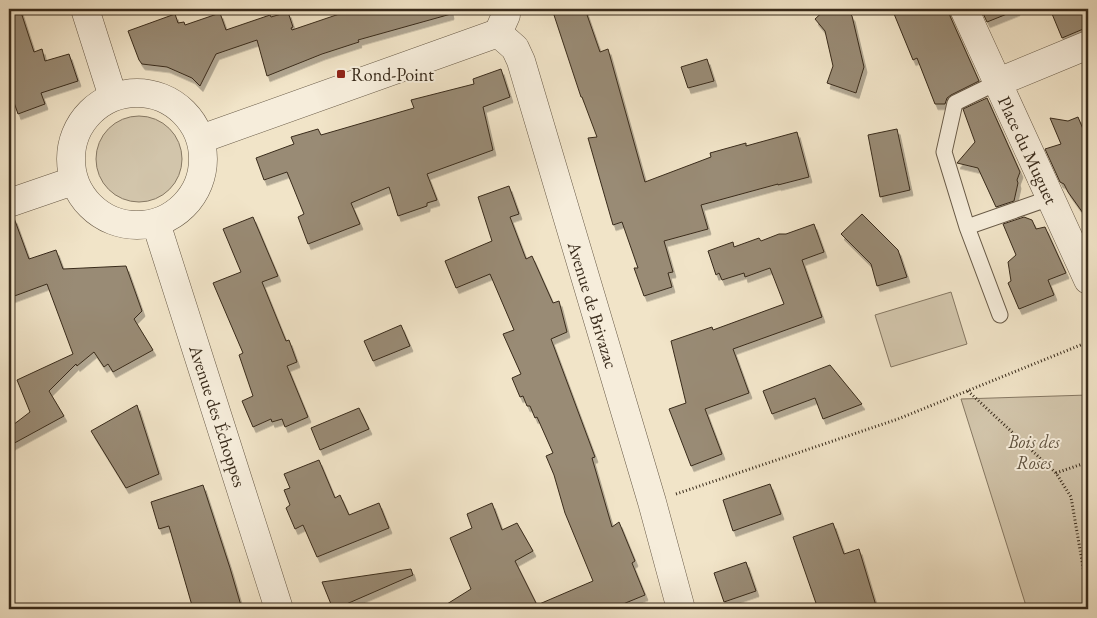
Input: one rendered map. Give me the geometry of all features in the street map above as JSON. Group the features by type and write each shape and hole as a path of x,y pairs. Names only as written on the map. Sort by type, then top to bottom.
{"street":[{"path":"85,9 113,97"},
{"path":"964,9 996,83"},
{"path":"201,139 502,21"},
{"name":"Avenue de Brivazac","path":"502,21 520,61 652,502 681,609"},
{"name":"Place du Muguet","path":"1088,45 996,83 1088,280"},
{"path":"134,93 156,95 169,101 175,104 191,120 201,139 204,160 200,180 190,199 176,214 156,223 136,226 116,223 98,213 88,204 73,181 70,161 72,140 81,122 95,107 113,97 134,93"},
{"path":"9,203 73,181"},
{"name":"Avenue des Échoppes","path":"156,223 279,609"}],"lane":[{"path":"996,83 954,103 944,152 967,227 1000,315"},
{"path":"967,227 1050,198"}],"path":[{"path":"652,502 898,419 1088,342"},
{"path":"968,391 1056,473 1071,497 1088,596"},
{"path":"1056,473 1088,462"}],"green space":[{"path":"139,116 155,119 163,123 175,135 179,143 182,159 179,175 175,183 163,195 155,199 139,202 123,199 115,195 103,183 99,175 96,159 99,143 103,135 115,123 123,119"},
{"path":"951,292 967,344 891,367 875,315"},
{"name":"Bois des Roses","path":"1088,395 1088,609 1027,609 961,399"}],"building":[{"path":"9,9 20,9 34,52 42,49 45,61 69,54 78,81 41,93 45,104 18,114 9,88"},
{"path":"354,9 450,9 451,14 358,40 359,42 322,54 267,76 257,40 216,54 200,86 192,78 167,67 142,64 128,31 175,14 178,23 184,22 185,25 220,13 226,30 270,15 271,17 288,12 293,27 291,28 292,30"},
{"path":"552,9 585,9 600,52 608,49 645,182 711,157 710,153 746,143 746,146 797,132 809,177 701,205 708,229 664,241 673,272 668,273 672,287 644,296 634,268 638,268 622,222 613,225 588,138 597,137 581,97"},
{"path":"826,9 846,9 852,16 864,67 856,93 827,83 833,66 825,31 815,19"},
{"path":"892,9 949,9 950,16 979,81 951,95 947,98 945,104 935,104 917,58 913,60"},
{"path":"981,9 1017,9 1017,10 987,22"},
{"path":"1050,9 1088,9 1088,27 1062,38"},
{"path":"707,59 714,81 688,88 681,67"},
{"path":"501,69 510,97 483,107 493,150 427,174 437,200 427,203 427,206 398,216 389,187 351,203 360,224 308,244 298,217 304,214 287,172 264,180 256,158 294,144 291,137 318,129 321,135 414,108 411,100 474,84 473,79"},
{"path":"987,98 1020,172 1014,201 996,207 978,168 957,163 975,142 963,109"},
{"path":"1078,117 1088,141 1088,220 1064,184 1060,182 1045,149 1061,144 1050,118 1068,121"},
{"path":"897,129 910,190 880,197 868,135"},
{"path":"509,186 519,214 510,217 526,259 532,256 553,303 559,301 567,332 551,339 595,457 592,458 612,527 619,522 635,561 632,563 645,595 611,609 439,609 471,589 450,538 472,528 467,514 492,503 502,530 517,523 533,551 515,561 537,605 593,581 565,513 554,475 546,456 553,453 537,417 535,418 530,406 527,406 523,396 520,397 512,378 521,374 503,334 514,330 490,274 456,288 445,261 492,241 478,197"},
{"path":"862,214 898,250 907,277 877,286 871,264 841,234"},
{"path":"253,217 278,276 262,282 286,341 289,340 297,362 287,366 308,417 285,427 282,419 272,422 271,419 253,427 242,401 253,396 239,355 243,353 213,283 241,272 223,229"},
{"path":"1024,217 1032,220 1036,229 1045,227 1066,273 1048,280 1054,295 1019,309 1008,283 1011,281 1008,262 1016,255 1003,224"},
{"path":"9,218 14,218 29,259 56,250 63,269 126,266 142,311 134,319 153,350 113,372 108,364 104,367 94,352 77,366 76,364 49,391 64,416 9,446 9,428 30,412 17,380 73,354 47,284 9,298"},
{"path":"814,224 824,252 802,260 822,317 733,349 749,393 705,409 722,454 691,466 669,409 686,403 671,341 712,327 713,330 784,304 770,268 745,277 744,273 722,280 719,273 716,275 708,251 733,242 734,247 759,238 761,241"},
{"path":"401,325 410,346 373,361 364,341"},
{"path":"830,365 862,404 823,419 815,398 772,414 763,391"},
{"path":"137,405 159,474 126,488 91,431"},
{"path":"359,408 369,429 320,450 311,428"},
{"path":"319,460 335,498 340,495 349,515 379,503 389,528 317,557 303,525 295,529 286,508 290,505 284,490 290,488 284,474"},
{"path":"770,484 781,514 733,531 723,500"},
{"path":"203,485 242,609 193,609 169,526 159,529 151,502"},
{"path":"833,523 844,554 859,549 877,609 818,609 793,537"},
{"path":"746,562 756,591 724,602 714,573"},
{"path":"411,569 413,575 335,609 333,609 322,582"}],"place":[{"name":"Rond-Point","path":"341,74"}]}
